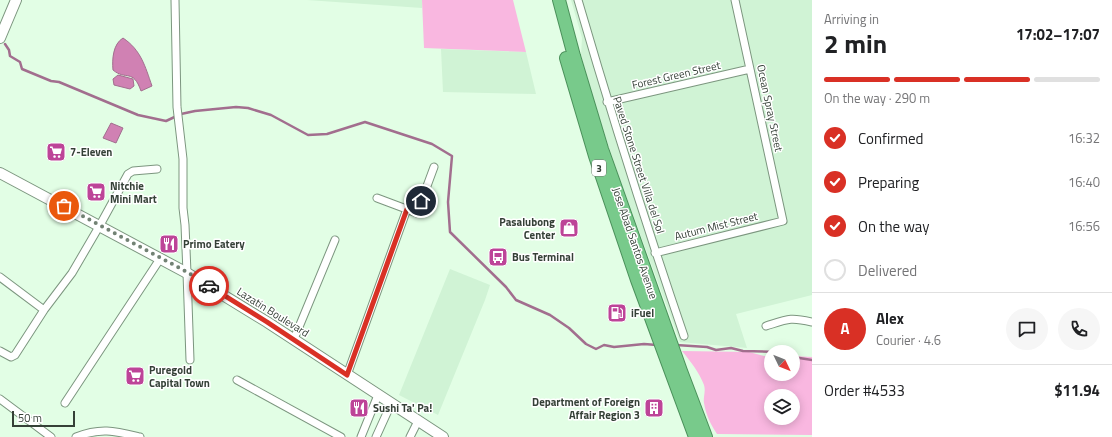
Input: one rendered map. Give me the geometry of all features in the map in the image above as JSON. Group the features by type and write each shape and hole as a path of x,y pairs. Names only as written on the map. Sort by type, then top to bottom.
{"highway":[{"name":"Jose Abad Santos Avenue","path":"551,0 574,86 595,156 637,280 661,331"},
{"name":"Jose Abad Santos Avenue","path":"559,0 602,149 671,358 692,437"},
{"name":"Jose Abad Santos Avenue","path":"675,372 706,437"},
{"name":"3","path":"675,372 694,423 701,437"},
{"name":"3","path":"694,423 695,437"}],"main road":[{"path":"0,38 16,0"},
{"name":"Lazatin Boulevard","path":"1,175 100,225 160,259 187,272 294,339 442,437"}],"street":[{"path":"175,0 177,107 183,159 183,208 185,225 190,360"},
{"name":"Paved Stone Street Villa del Sol","path":"578,0 655,253 684,336"},
{"name":"Ocean Spray Street","path":"735,0 783,221"},
{"name":"Forest Green Street","path":"608,102 750,70"},
{"path":"377,198 417,213 434,167"},
{"path":"0,351 11,357 15,355 44,310 72,273 129,172 157,169"},
{"path":"347,375 407,209"},
{"name":"Autum Mist Street","path":"655,253 783,221"},
{"path":"294,339 335,240"},
{"path":"65,403 160,259"},
{"path":"0,277 44,310"},
{"path":"766,326 788,318 796,318 812,322"},
{"path":"237,380 341,437"},
{"path":"361,437 378,395"},
{"path":"0,399 51,437"},
{"path":"376,437 391,404"},
{"path":"410,437 418,421"},
{"path":"76,437 90,432 112,430 140,437"}],"shaded area":[{"path":"307,0 422,0 422,8"},
{"path":"422,0 513,0 526,52 424,48"},
{"path":"571,0 812,0 812,295 736,314 747,348 680,342 619,177 595,105 581,55 582,38"},
{"path":"123,38 134,48 142,59 152,86 141,91 138,84 132,77 122,75 113,70 115,48"},
{"path":"441,49 526,52 536,94 443,92"},
{"path":"118,75 133,79 134,86 130,89 114,85 113,79"},
{"path":"111,123 123,128 116,143 103,138"},
{"path":"450,269 490,285 438,415 399,395"},
{"path":"682,351 749,352 764,356 764,381 800,381 800,356 812,357 812,435 717,434 709,420 705,407 704,385 692,363"}],"waterway":[{"path":"5,44 9,50 10,56 20,62 22,69 51,81 59,82 138,115 166,121 181,114 195,111 236,107 248,108 271,115 308,135 327,134 365,122 432,144 452,156 448,202 450,232 506,287 516,300 550,315 569,328 586,344 596,349 604,345 614,347 644,344 657,345"},
{"path":"676,345 707,347 716,350 731,348 743,351 764,352"},
{"path":"800,358 812,360"}],"way so far":[{"path":"64,206 160,259 187,272 209,286"}],"place":[{"name":"7-Eleven","path":"56,152"},
{"name":"Nitchie Mini Mart","path":"96,192"},
{"name":"Pasalubong Center","path":"569,228"},
{"name":"Primo Eatery","path":"169,244"},
{"name":"Bus Terminal","path":"498,257"},
{"name":"iFuel","path":"617,313"},
{"name":"Puregold Capital Town","path":"135,376"},
{"name":"Sushi Ta' Pa!","path":"359,408"},
{"name":"Department of Foreign Affair Region 3","path":"654,408"}],"route":[{"path":"209,286 347,375 407,209 417,213 421,201"}]}
